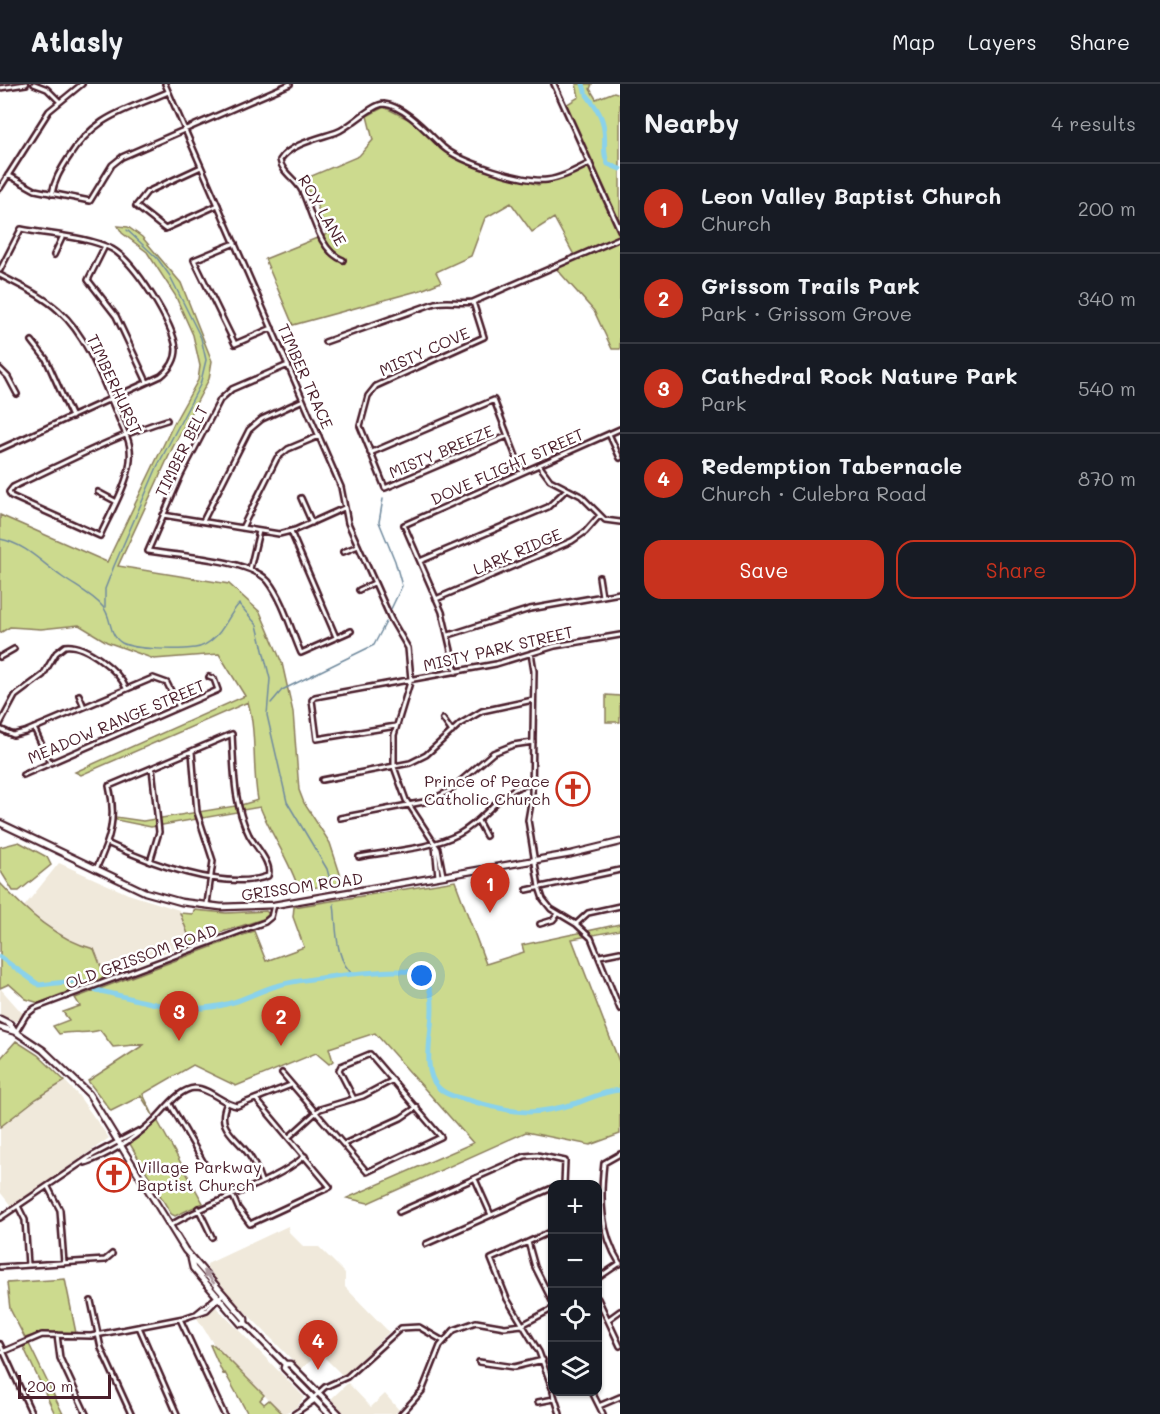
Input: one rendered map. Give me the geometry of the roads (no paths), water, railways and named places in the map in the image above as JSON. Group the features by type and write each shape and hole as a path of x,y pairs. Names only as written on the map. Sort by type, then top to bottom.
{"main road":[{"name":"GRISSOM ROAD","path":"0,823 95,870 156,896 207,906 274,905 534,860 620,842"},
{"path":"0,1019 10,1024 16,1032"},
{"path":"0,1027 16,1032 43,1050 82,1084 99,1105 169,1226 191,1259 190,1264 241,1324 244,1323 285,1364 290,1364 339,1414"},
{"path":"191,1259 196,1260 245,1319 244,1323"},
{"path":"285,1364 284,1368 329,1414"}],"street":[{"path":"0,88 26,84"},
{"path":"34,84 46,89 59,101"},
{"path":"0,188 39,125 59,101 82,84"},
{"name":"TIMBER TRACE","path":"165,84 341,487 344,508 374,583 391,619 406,641 410,653 411,680"},
{"path":"8,175 31,189 90,201 117,161 290,84"},
{"path":"554,84 620,230"},
{"path":"52,194 57,176 80,140 90,129 108,118 168,92"},
{"name":"ROY LANE","path":"343,260 337,258 327,247 301,190 283,170 280,160 292,150 344,129 380,105 390,106 416,120 452,153 520,177 535,180 553,179 590,163"},
{"path":"202,167 147,192 136,206 165,229 218,205"},
{"path":"0,270 21,230 105,246 123,256 146,286 175,346 174,360 168,370 110,400 0,449"},
{"path":"54,255 63,237"},
{"path":"325,342 446,300 459,304 473,302 620,238"},
{"path":"235,243 194,260 235,344 272,328"},
{"path":"105,246 88,280 116,316 147,382"},
{"name":"TIMBERHURST","path":"0,275 41,297 67,318 84,342 127,437 131,461 100,537 24,504 11,496 9,492 13,487 127,437"},
{"name":"MISTY COVE","path":"386,488 360,426 372,389 484,336 473,302"},
{"path":"32,341 46,359 72,417"},
{"name":"TIMBER BELT","path":"250,569 148,551 181,475 223,397 232,389 288,365"},
{"path":"0,369 10,379 17,394"},
{"path":"202,522 249,430 262,419 303,400"},
{"path":"370,453 494,400 522,472"},
{"path":"127,437 167,420"},
{"name":"DOVE FLIGHT STREET","path":"420,561 404,525 620,429"},
{"path":"609,434 620,458"},
{"path":"242,528 277,458 288,449 319,436"},
{"name":"MISTY BREEZE","path":"386,488 507,436"},
{"path":"539,465 550,480 581,496 610,522 620,522"},
{"path":"456,672 449,635 420,561 548,507 567,489"},
{"path":"98,492 115,501"},
{"path":"301,498 312,522"},
{"path":"163,515 279,534 291,532 344,508"},
{"name":"LARK RIDGE","path":"436,599 572,542 585,532 600,515"},
{"path":"259,531 250,569 262,576 271,586 301,653 351,631"},
{"path":"291,532 336,637"},
{"path":"343,552 358,546"},
{"path":"599,577 602,596"},
{"path":"359,590 374,583"},
{"path":"449,635 530,609 620,593"},
{"name":"MISTY PARK STREET","path":"396,726 317,739 312,700 315,697 512,661 555,646 620,635"},
{"path":"0,724 15,696 43,675 56,652 66,646 80,648 113,669 126,688"},
{"path":"0,657 14,649"},
{"path":"531,653 533,741 528,820 539,887 547,905 576,924 591,938 620,1009"},
{"name":"MEADOW RANGE STREET","path":"23,775 218,690 214,679 209,677"},
{"path":"0,729 17,735 153,678 162,680 170,687 179,707"},
{"path":"411,680 396,726 394,766 398,784 434,845 433,849 441,875"},
{"path":"79,695 84,707"},
{"path":"322,780 422,758 452,732 487,709 533,700"},
{"path":"443,719 452,732"},
{"path":"34,728 50,763"},
{"path":"95,870 107,843 114,813 109,786 232,734 239,809 249,833 269,867 266,877 211,877 150,862 107,843"},
{"path":"340,818 410,806 444,795 482,760 500,749 533,741"},
{"path":"192,751 197,812 213,861 207,906"},
{"path":"150,862 159,835 152,768"},
{"path":"359,857 434,845 459,834 478,821 513,788 532,784"},
{"path":"478,821 486,836"},
{"path":"527,890 620,870"},
{"name":"OLD GRISSOM ROAD","path":"16,1032 26,1015 35,1008 265,922 272,917 274,905"},
{"path":"576,924 588,913 620,906"},
{"path":"540,924 553,920 558,914"},
{"path":"600,956 620,952"},
{"path":"282,1073 367,1172 441,1137 370,1054 341,1066 339,1070 354,1099"},
{"path":"289,1137 316,1112 379,1089 393,1080"},
{"path":"85,1163 122,1144 170,1104 194,1088 237,1106 291,1084"},
{"path":"232,1194 238,1208 250,1224 330,1187 256,1099"},
{"path":"227,1103 222,1117 226,1128 247,1152 261,1180"},
{"path":"170,1104 204,1163"},
{"path":"344,1144 401,1118 417,1107"},
{"path":"0,1218 119,1139 140,1130"},
{"path":"602,1275 620,1263 610,1248 603,1223 604,1162 620,1154"},
{"path":"399,1212 528,1155 565,1161 564,1180"},
{"path":"169,1226 198,1208 291,1167 305,1156"},
{"path":"475,1179 491,1215"},
{"path":"48,1187 60,1208 64,1263"},
{"path":"426,1244 548,1190"},
{"path":"18,1206 25,1220 28,1265"},
{"path":"198,1208 212,1237"},
{"path":"548,1233 491,1258 507,1299 543,1360 548,1375"},
{"path":"528,1242 535,1267 548,1293"},
{"path":"0,1267 105,1260 112,1254"},
{"path":"2,1352 37,1337 97,1335 180,1319 207,1310 223,1294"},
{"path":"91,1301 97,1335 131,1414"},
{"path":"602,1307 620,1346"},
{"path":"401,1414 423,1391 443,1341 454,1329 469,1323 505,1327 522,1325 548,1311"},
{"path":"609,1319 620,1311"},
{"path":"180,1319 224,1414"},
{"path":"139,1327 177,1414"},
{"path":"294,1414 330,1384 346,1378 400,1328 419,1327 443,1341"},
{"path":"57,1335 60,1358 86,1414"},
{"path":"0,1344 32,1414"},
{"path":"479,1362 514,1367 543,1360"},
{"path":"554,1396 560,1414"},
{"path":"594,1396 603,1414"},
{"path":"599,1406 620,1397"},
{"path":"538,1402 555,1399"}],"waterway":[{"path":"583,84 585,91"},
{"path":"587,95 602,120 605,156 608,164 620,169"},
{"path":"105,607 105,589 114,566 158,465 200,385 206,360 201,338 170,276 157,258 127,230"},
{"path":"383,499 379,522 395,561 402,586 391,609"},
{"path":"0,539 26,550 94,598 106,611 114,635 122,643 128,645 169,649 201,647 218,634 239,604 257,625 270,679 267,715 287,802 327,869 332,887"},
{"path":"271,703 282,690 374,645 386,622"},
{"path":"334,904 340,952 343,961 354,975"},
{"path":"0,957 39,985 75,981 88,984"},
{"path":"96,990 154,1004 198,1008 229,1003 276,986 303,980 370,972 406,971 415,973 426,982 431,994 429,1044 431,1075 438,1087 446,1093 490,1106 537,1112 620,1090"}],"place":[{"name":"Prince of Peace Catholic Church","path":"573,789"},
{"name":"Leon Valley Baptist Church","path":"490,913"},
{"name":"Cathedral Rock Nature Park","path":"179,1041"},
{"name":"Grissom Trails Park","path":"281,1046"},
{"name":"Village Parkway Baptist Church","path":"114,1175"},
{"name":"Redemption Tabernacle","path":"318,1370"}]}
